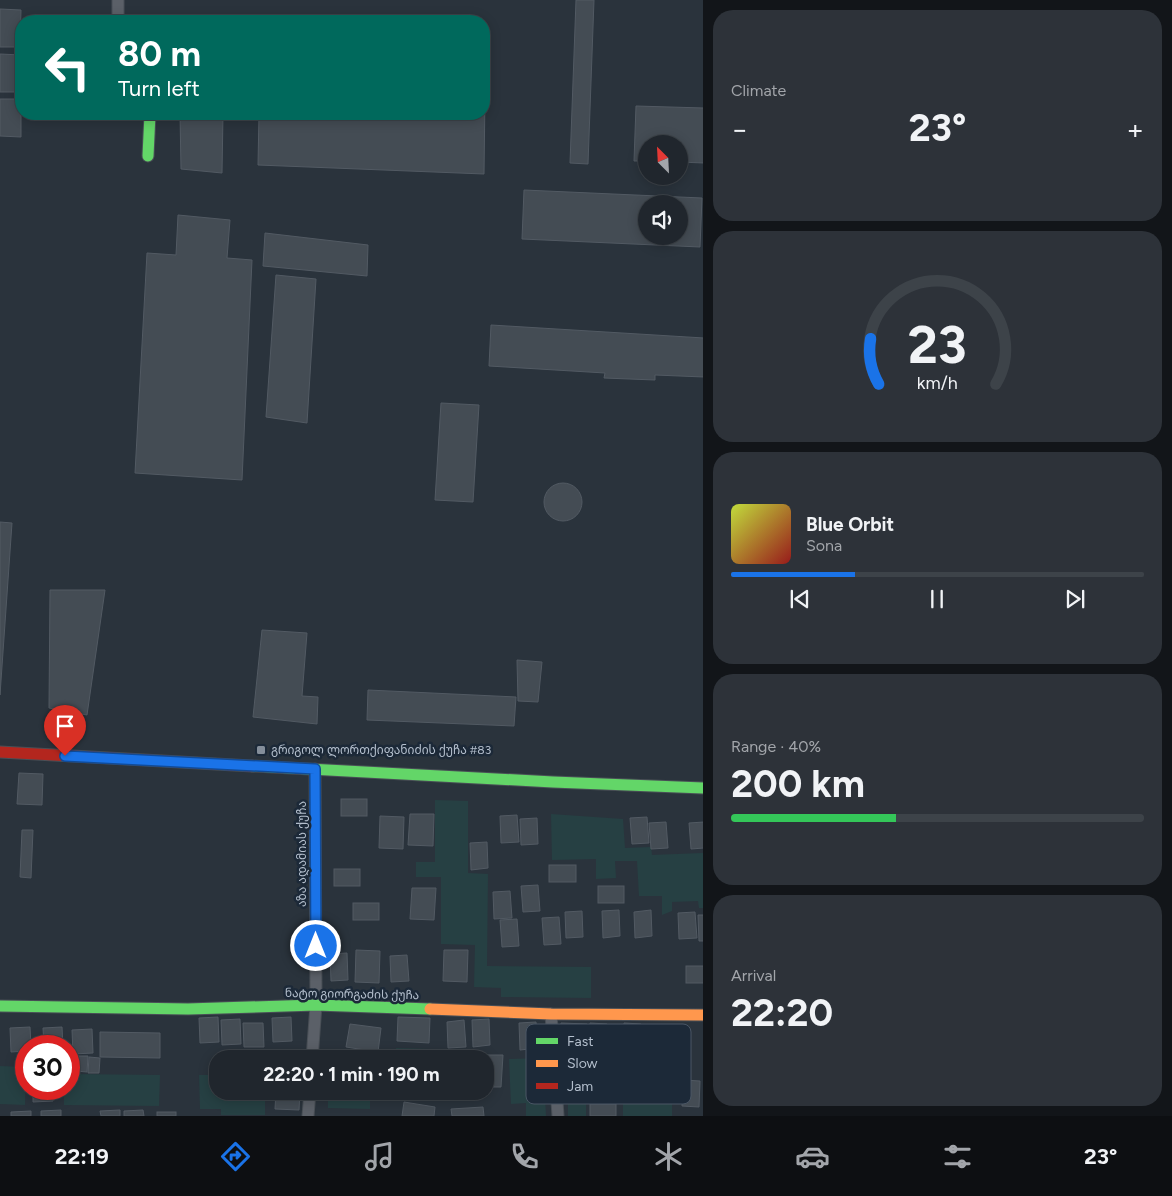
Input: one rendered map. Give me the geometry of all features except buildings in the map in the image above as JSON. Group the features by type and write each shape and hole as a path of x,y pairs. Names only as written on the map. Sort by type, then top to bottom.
{"street":[{"path":"118,0 118,15"},
{"path":"148,156 150,120"},
{"path":"0,752 553,782 703,788"},
{"name":"აზა ადამიას ქუჩა","path":"313,1050 316,1005 315,769"},
{"name":"ნატო გიორგაძის ქუჩა","path":"0,1006 188,1009 316,1005 551,1014 703,1015"},
{"path":"551,1014 552,1024"},
{"path":"308,1116 309,1100"}],"green space":[{"path":"435,800 468,801 468,873 488,874 487,966 591,967 591,998 501,997 501,988 474,987 475,945 441,944 441,877 416,877 416,862 435,862"},
{"path":"551,814 623,819 625,848 651,847 652,855 703,853 703,908 699,908 698,901 672,902 672,911 662,915 662,896 639,896 637,861 615,861 616,878 596,879 596,859 552,860"},
{"path":"396,1048 428,1049 428,1050 396,1050"},
{"path":"526,1058 526,1103 511,1104 509,1059"},
{"path":"0,1066 15,1067 15,1100 25,1100 25,1105 0,1104"},
{"path":"80,1074 160,1075 159,1106 64,1105 64,1100 80,1100"},
{"path":"199,1075 209,1075 209,1100 265,1100 265,1115 221,1115 221,1109 200,1109"},
{"path":"328,1100 370,1100 370,1109 328,1108"},
{"path":"526,1104 545,1104 546,1116 526,1116"},
{"path":"568,1104 586,1104 586,1116 568,1116"},
{"path":"623,1104 672,1104 672,1116 623,1116"}],"traffic: fast":[{"path":"148,156 150,120"},
{"path":"252,766 703,788"},
{"path":"0,1006 188,1009 316,1005 430,1009"}],"traffic: slow":[{"path":"430,1009 551,1014 703,1015"}],"traffic: jam":[{"path":"0,752 252,766"}],"place":[{"name":"გრიგოლ ლორთქიფანიძის ქუჩა #83","path":"261,750"}],"route":[{"path":"65,756 315,769 316,946"}]}
